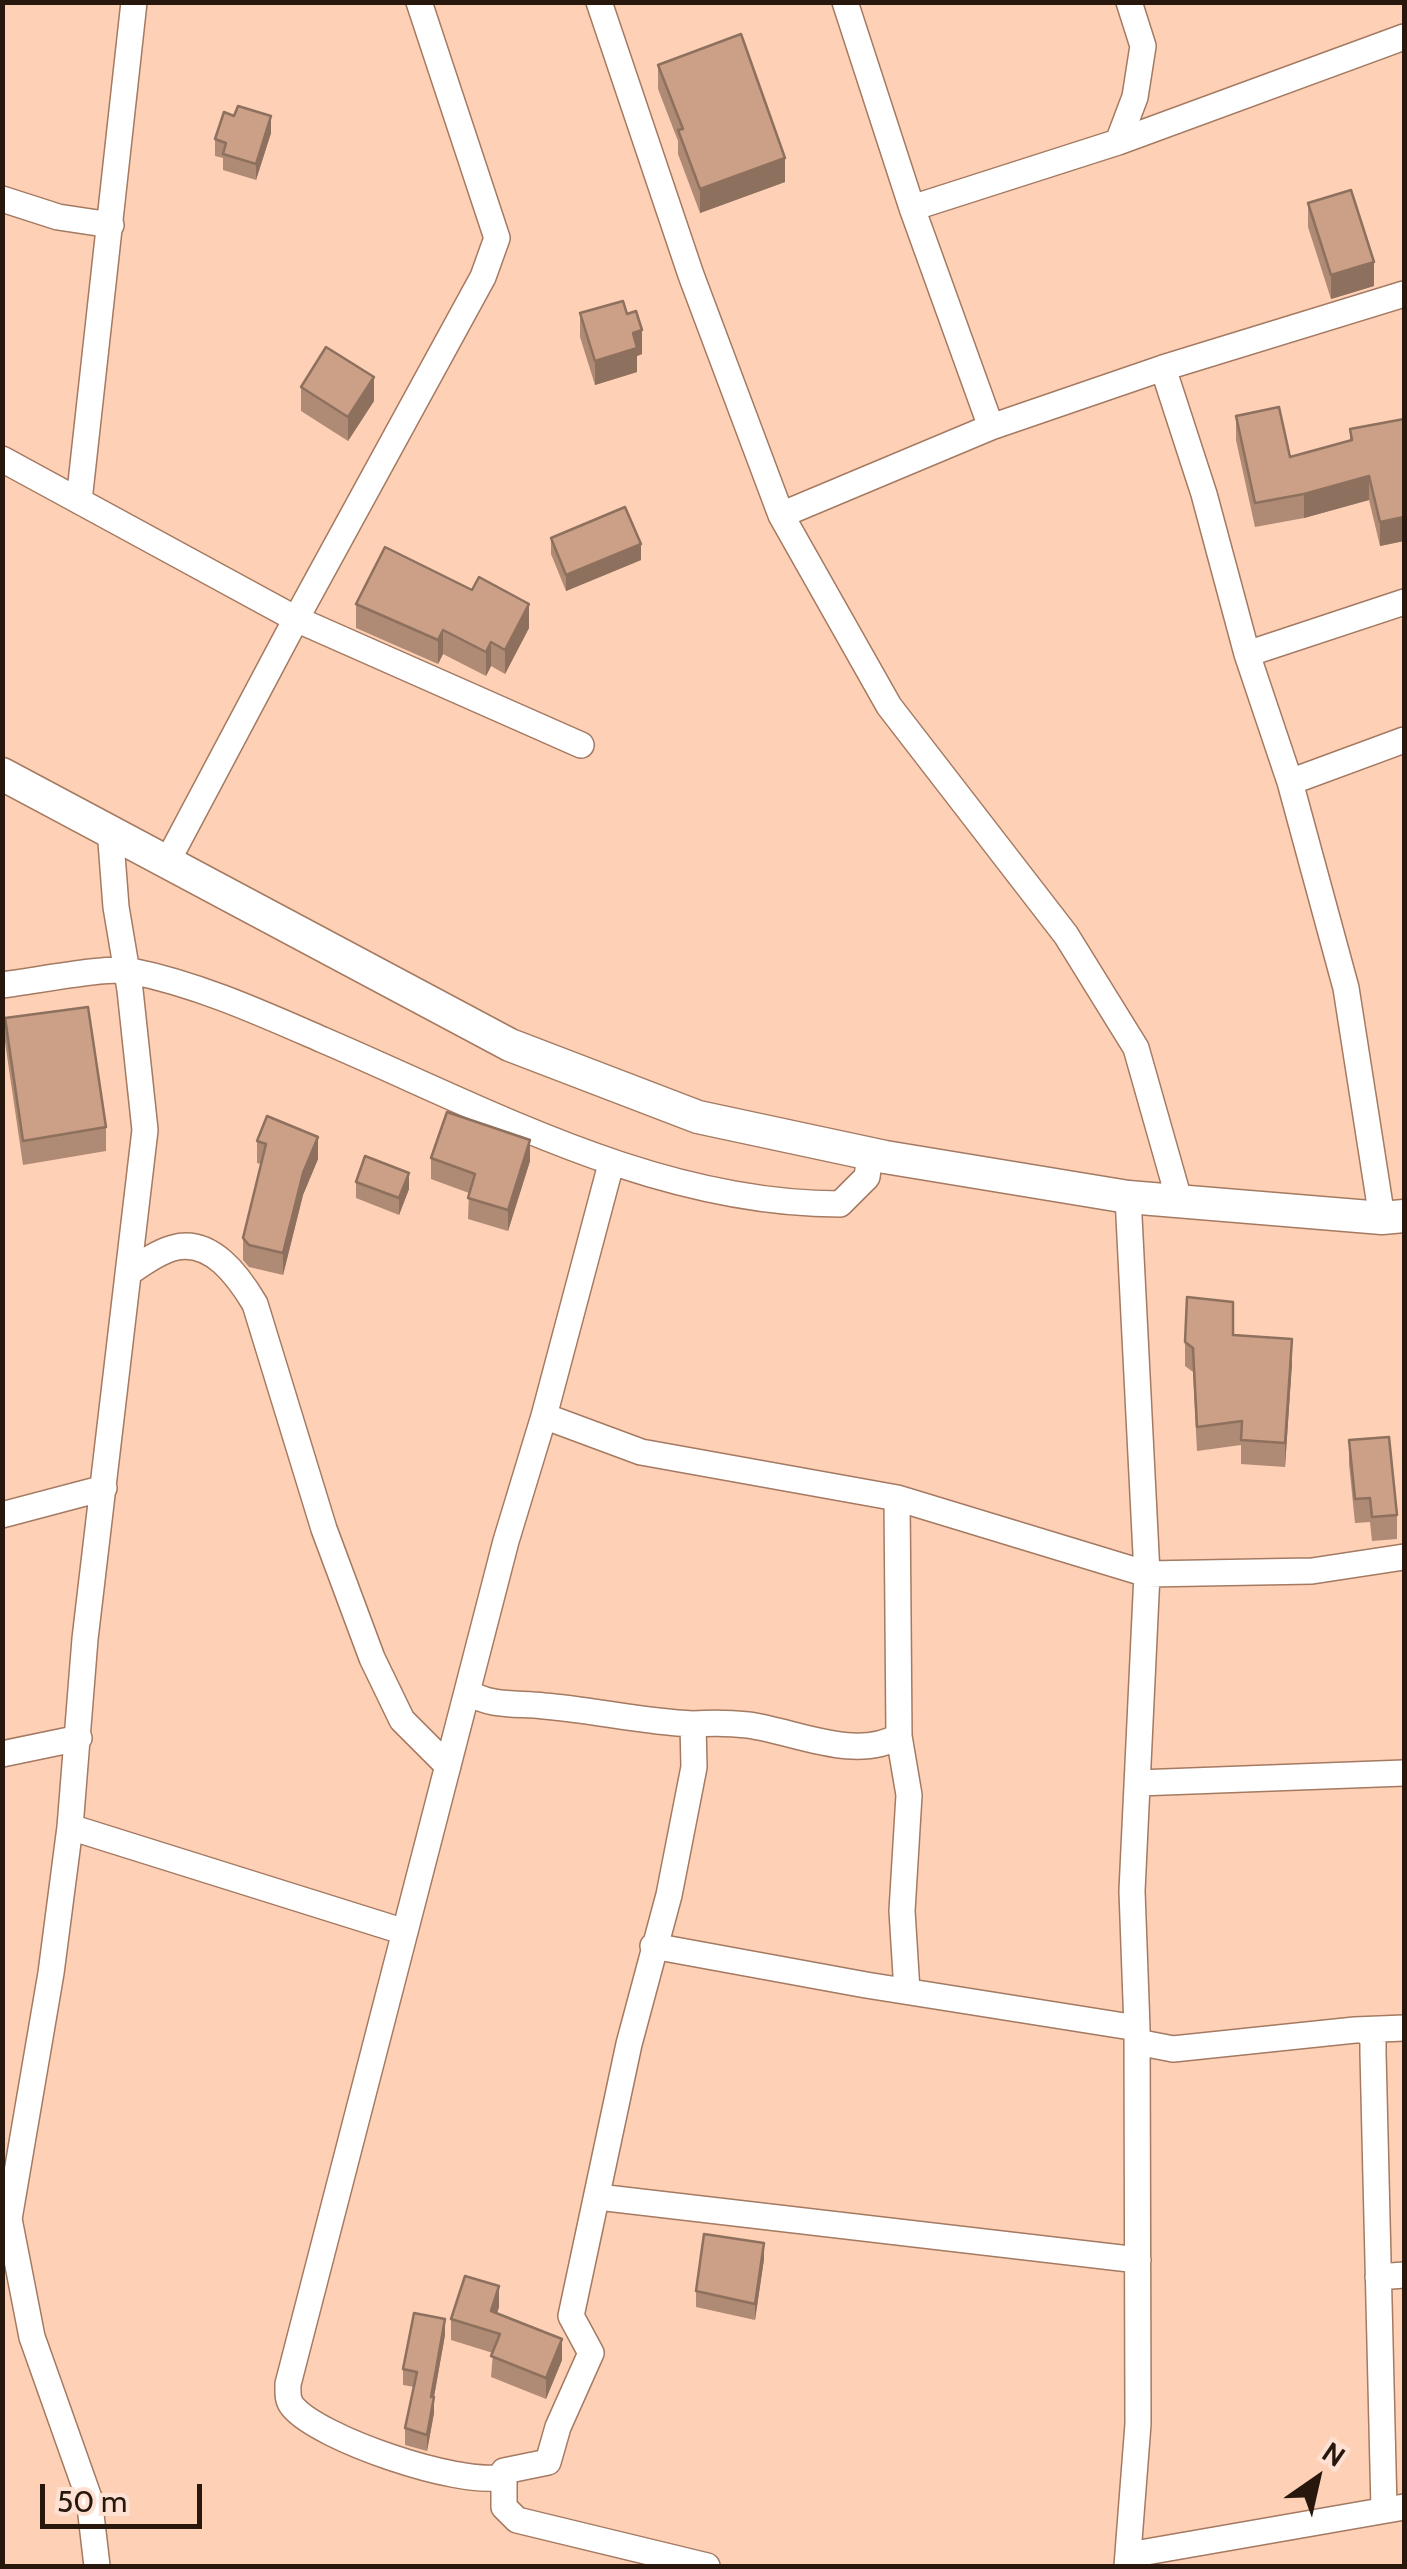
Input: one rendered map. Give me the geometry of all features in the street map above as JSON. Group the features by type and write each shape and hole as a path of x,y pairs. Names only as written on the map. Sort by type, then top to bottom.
{"main road":[{"path":"2,774 510,1046 698,1117 870,1154 1128,1197 1393,1216"}],"street":[{"path":"80,501 134,2"},
{"path":"166,864 483,277 497,238 419,2"},
{"path":"598,2 691,275 781,515 890,706 1066,935 1136,1048 1180,1203"},
{"path":"845,2 912,208 991,426"},
{"path":"1118,142 1135,97 1143,46 1128,2"},
{"path":"912,208 1118,142 1404,37"},
{"path":"2,199 58,217 111,225"},
{"path":"781,515 991,426 1404,294"},
{"path":"1163,368 1204,494 1247,654 1290,782 1346,988 1393,1216"},
{"path":"2,459 296,619 581,745"},
{"path":"1247,654 1404,602"},
{"path":"1290,782 1404,740"},
{"path":"98,2566 88,2498 32,2337 9,2219 70,1827 84,1639 145,1130 110,830"},
{"path":"2,986 126,970 238,1002 611,1164 736,1196 840,1204 867,1178 870,1154"},
{"path":"611,1164 544,1416 506,1541 288,2384 289,2401 308,2419 340,2436 434,2473 488,2480 500,2478 504,2471 548,2462 558,2427 591,2352 572,2316 688,1804 694,1767 693,1724"},
{"path":"1128,1197 1148,1574 1132,1892 1137,2035 1138,2424 1128,2560 1394,2508 1391,2276 1373,2040 1368,2032"},
{"path":"130,1272 176,1246 195,1247 235,1271 255,1304 324,1529 372,1658 402,1720 448,1766"},
{"path":"544,1416 642,1452 897,1498 1148,1574 1312,1571 1404,1556"},
{"path":"2,1515 104,1488"},
{"path":"897,1498 899,1736 909,1794 902,1911 906,1991"},
{"path":"467,1692 490,1704 544,1706 693,1724 745,1724 858,1747 886,1743 899,1736"},
{"path":"2,1754 79,1738"},
{"path":"1138,1783 1404,1773"},
{"path":"70,1827 405,1932"},
{"path":"653,1946 1137,2035 1173,2049 1404,2028"},
{"path":"598,2197 1138,2260"},
{"path":"504,2471 504,2507 518,2520 707,2566"}],"building":[{"path":"741,34 785,158 700,189 678,130 683,129 658,65"},
{"path":"238,106 271,116 256,164 223,154 226,143 215,139 224,112 234,116"},
{"path":"1351,190 1374,262 1331,275 1308,203"},
{"path":"623,301 627,314 636,311 642,330 633,333 637,348 595,361 580,313"},
{"path":"326,347 374,377 348,417 301,387"},
{"path":"1279,407 1290,457 1352,440 1350,429 1404,419 1404,517 1380,522 1369,476 1255,503 1236,416"},
{"path":"625,507 641,544 566,575 551,538"},
{"path":"385,547 472,590 479,577 529,604 505,650 491,642 486,652 443,630 438,640 356,604"},
{"path":"88,1007 106,1127 23,1141 5,1018"},
{"path":"447,1112 530,1140 508,1210 468,1198 475,1174 431,1158"},
{"path":"267,1116 318,1137 303,1173 283,1253 249,1245 243,1238 266,1144 257,1141"},
{"path":"365,1156 409,1173 399,1198 356,1182"},
{"path":"1187,1297 1233,1302 1233,1335 1292,1339 1285,1443 1241,1440 1242,1421 1197,1427 1193,1348 1185,1342"},
{"path":"1389,1437 1397,1515 1372,1517 1370,1498 1355,1499 1349,1440"},
{"path":"704,2234 764,2243 755,2304 696,2291"},
{"path":"465,2276 499,2286 491,2311 562,2339 546,2378 491,2356 500,2334 451,2319"},
{"path":"414,2313 445,2319 427,2435 405,2428 417,2372 403,2369"}]}
